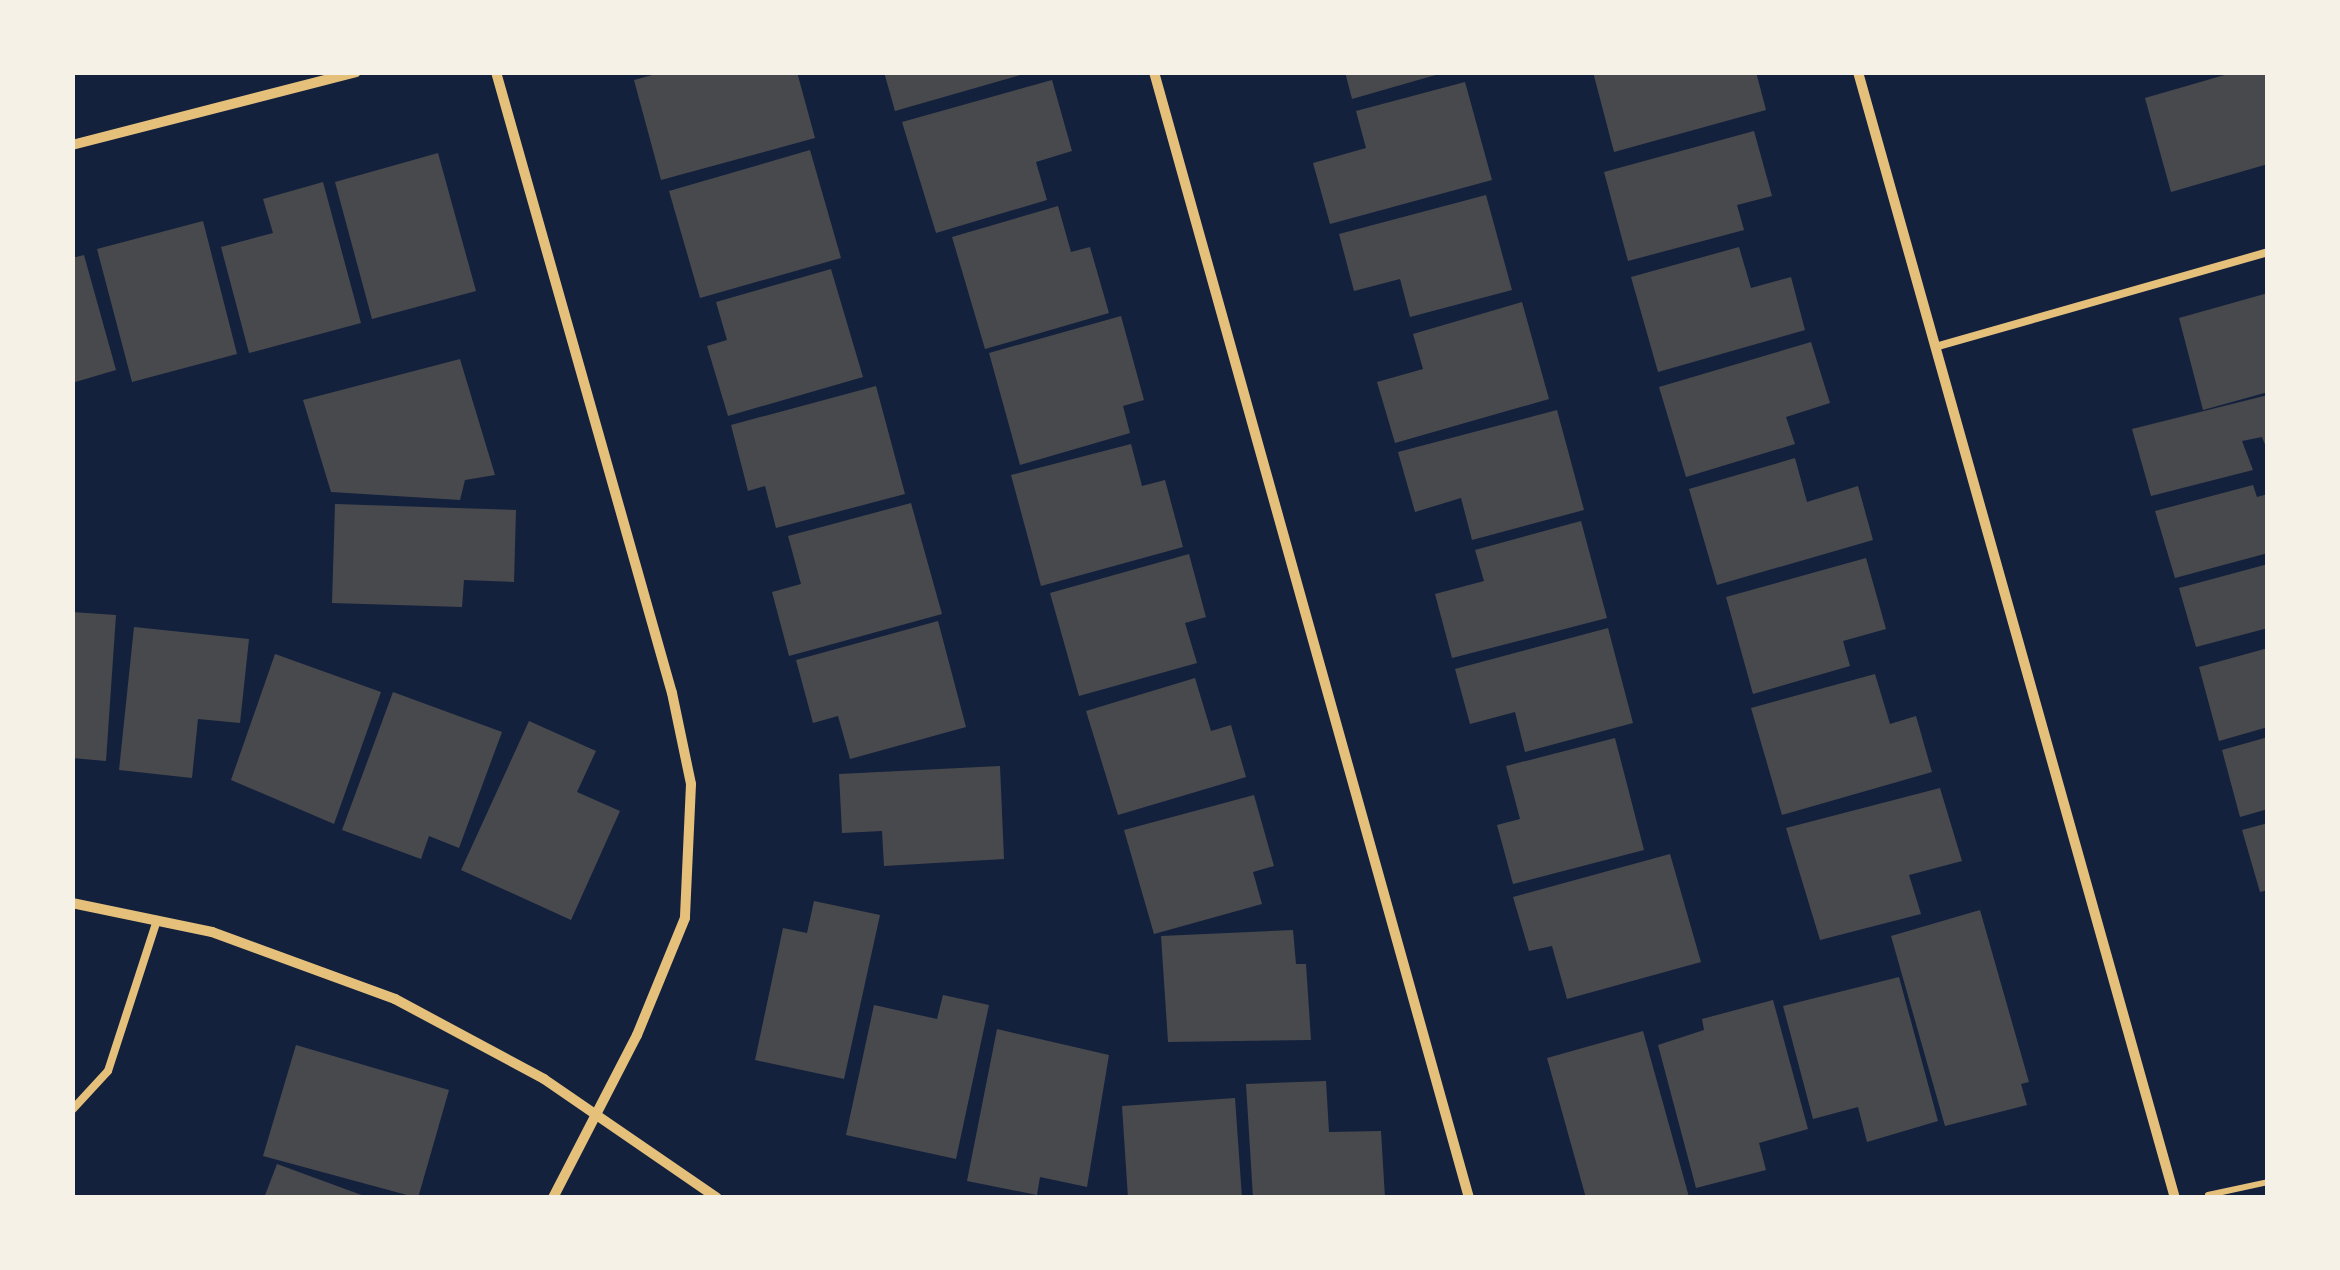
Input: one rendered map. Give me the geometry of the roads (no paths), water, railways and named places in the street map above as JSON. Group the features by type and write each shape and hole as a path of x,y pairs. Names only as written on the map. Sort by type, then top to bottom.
{"street":[{"path":"72,145 356,72"},
{"path":"496,72 672,694 691,784 693,854 685,918 596,1114 552,1198"},
{"path":"1154,72 1469,1198"},
{"path":"1858,72 2174,1198"},
{"path":"72,903 212,932 395,999 596,1114 717,1198"}],"lane":[{"path":"1935,347 2268,252"},
{"path":"72,1110 108,1071 157,920"}]}
